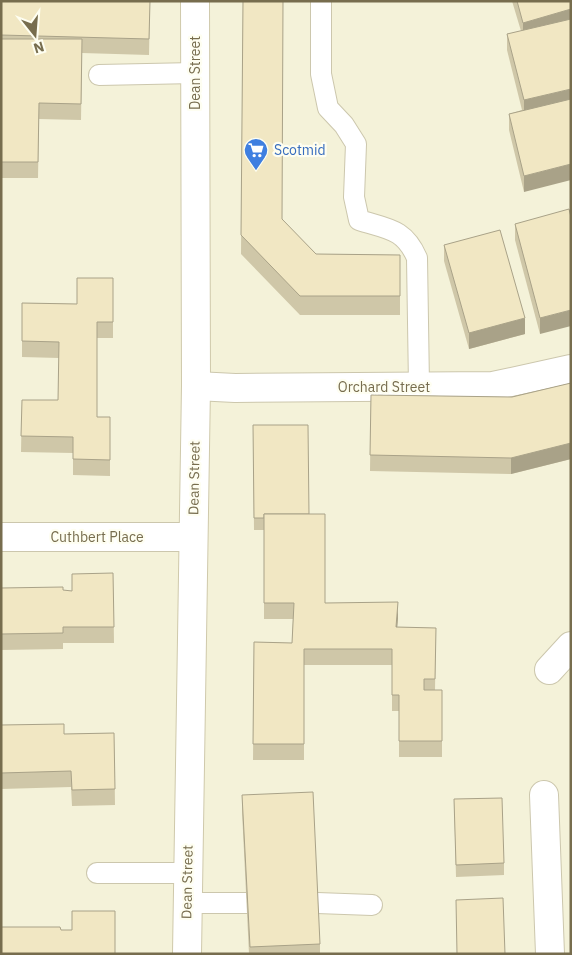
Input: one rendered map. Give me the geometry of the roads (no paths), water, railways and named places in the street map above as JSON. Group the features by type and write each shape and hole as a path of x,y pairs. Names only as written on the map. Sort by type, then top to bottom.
{"main road":[{"name":"Dean Street","path":"187,954 192,537 196,386 195,1"},
{"name":"Orchard Street","path":"196,386 235,388 493,386 571,369"},
{"name":"Cuthbert Place","path":"1,536 192,537"},
{"path":"549,670 571,646"},
{"path":"544,795 559,895 550,954"}],"lane":[{"path":"320,1 321,74 328,108 344,125 356,144 354,197 359,220 400,233 412,246 417,258 419,386"},
{"path":"99,75 195,73"},
{"path":"98,874 187,873"},
{"path":"187,904 246,903"},
{"path":"318,903 372,905"}],"place":[{"name":"Scotmid","path":"256,171"}]}
